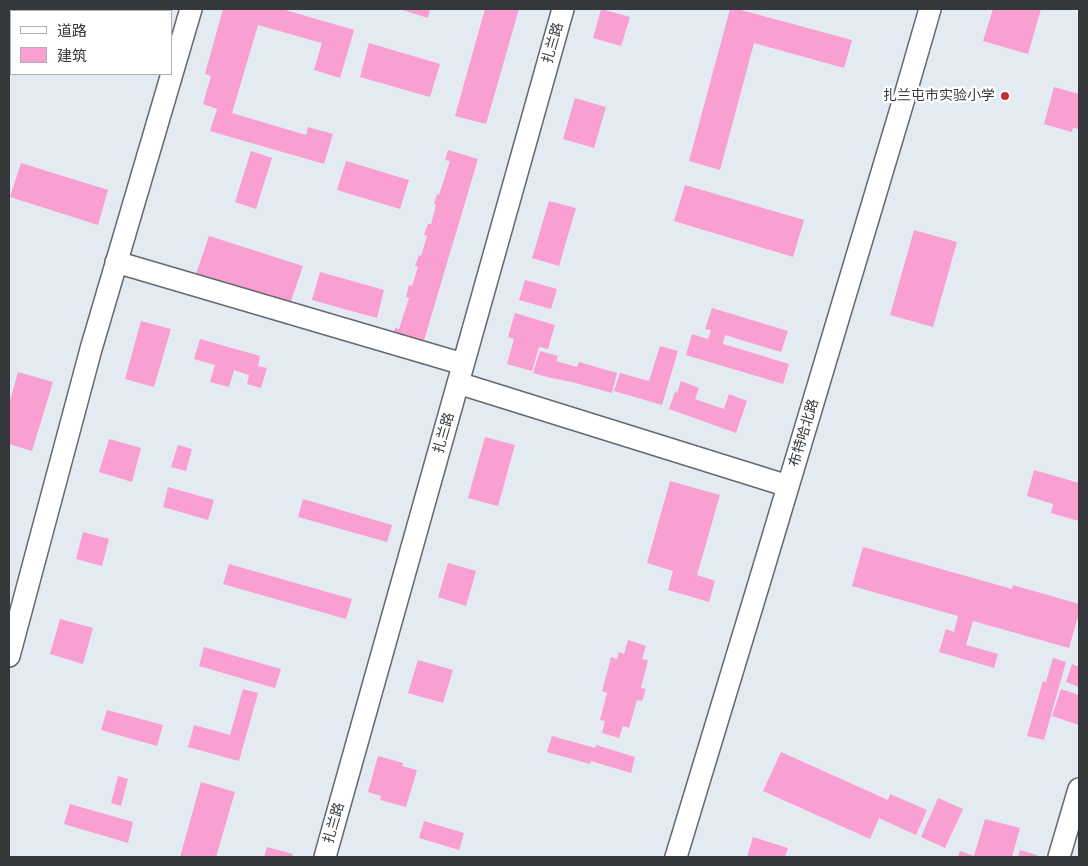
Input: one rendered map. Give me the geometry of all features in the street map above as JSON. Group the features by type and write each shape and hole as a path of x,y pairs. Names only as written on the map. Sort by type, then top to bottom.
{"street":[{"path":"172,73 191,9"},
{"name":"扎兰路","path":"325,857 563,9"},
{"name":"布特哈北路","path":"676,857 930,9"},
{"path":"9,656 90,349 171,75"},
{"path":"116,262 460,373 788,486"},
{"path":"1059,857 1079,789"}],"building":[{"path":"68,9 93,9 92,10"},
{"path":"223,9 282,9 354,30 340,78 314,70 322,43 258,25 232,113 306,135 308,127 333,134 324,164 210,131 217,109 203,104 211,76 205,74"},
{"path":"399,9 430,9 428,18"},
{"path":"485,9 519,9 486,124 455,116"},
{"path":"601,9 630,17 621,46 593,38"},
{"path":"730,9 737,9 852,40 844,68 754,43 720,170 689,161"},
{"path":"993,9 1041,9 1028,54 983,41"},
{"path":"369,43 440,64 430,97 360,77"},
{"path":"1054,87 1079,94 1079,129 1073,128 1072,132 1044,124"},
{"path":"575,98 606,107 594,148 563,139"},
{"path":"448,150 478,159 422,347 392,338 395,328 399,329 409,298 406,297 409,285 412,286 418,267 415,266 419,255 421,256 427,236 424,235 428,224 431,224 437,194 439,195 450,161 445,160"},
{"path":"251,151 272,158 256,209 235,202"},
{"path":"346,161 409,180 400,209 337,190"},
{"path":"21,163 108,190 98,225 10,197"},
{"path":"685,185 804,220 793,257 674,221"},
{"path":"549,201 576,208 559,266 532,258"},
{"path":"914,230 957,242 933,327 890,315"},
{"path":"209,236 303,266 290,304 196,274"},
{"path":"320,272 384,290 377,318 312,300"},
{"path":"525,280 557,289 551,309 519,300"},
{"path":"712,308 788,331 781,352 725,335 723,344 789,364 783,384 686,355 692,334 708,339 711,330 705,329"},
{"path":"515,313 555,325 548,349 539,347 532,371 507,364 514,339 508,337"},
{"path":"141,321 171,329 154,387 125,379"},
{"path":"200,339 260,356 258,366 267,368 261,388 247,384 249,375 234,370 229,387 210,382 215,365 194,359"},
{"path":"660,346 678,351 662,405 614,391 620,373 649,381"},
{"path":"540,351 558,356 556,361 577,367 579,362 617,373 612,393 533,373"},
{"path":"18,372 53,382 32,451 9,444 9,404"},
{"path":"681,381 699,388 695,399 724,409 729,394 747,401 736,433 669,409"},
{"path":"485,437 515,445 498,506 468,498"},
{"path":"109,439 141,448 132,482 99,472"},
{"path":"178,445 192,449 186,471 171,467"},
{"path":"1034,470 1079,483 1079,521 1051,513 1053,504 1027,496"},
{"path":"670,481 720,495 697,575 715,581 709,602 668,590 673,571 647,563"},
{"path":"168,487 214,500 208,520 163,507"},
{"path":"303,499 392,525 387,542 298,517"},
{"path":"83,532 109,539 102,566 76,559"},
{"path":"863,547 1012,589 1013,585 1079,604 1079,613 1069,648 973,621 966,645 998,654 994,668 939,652 946,629 954,632 958,616 852,586"},
{"path":"448,563 476,571 466,606 438,597"},
{"path":"229,564 352,599 346,619 223,584"},
{"path":"60,619 93,628 83,664 50,654"},
{"path":"628,640 646,646 642,659 648,660 641,688 646,689 642,701 637,700 629,728 623,726 619,738 602,733 605,721 600,720 607,693 602,691 611,657 617,659 619,652 624,654"},
{"path":"204,647 281,669 275,688 199,666"},
{"path":"1053,658 1066,662 1044,740 1027,736 1043,681 1046,682"},
{"path":"418,660 453,670 443,703 408,693"},
{"path":"1072,664 1079,667 1079,687 1066,682"},
{"path":"243,689 258,693 239,761 188,747 194,725 230,735"},
{"path":"1061,689 1079,695 1079,725 1052,716"},
{"path":"107,710 163,725 157,746 101,730"},
{"path":"552,736 595,748 596,745 635,757 631,773 591,761 590,764 547,752"},
{"path":"781,752 888,800 890,794 927,810 916,835 879,818 870,839 763,791"},
{"path":"378,756 403,763 402,766 417,770 406,807 380,800 381,796 368,792"},
{"path":"118,776 128,779 121,806 111,803"},
{"path":"201,782 235,792 216,857 180,857"},
{"path":"938,798 963,809 945,848 921,837"},
{"path":"70,804 133,822 128,843 64,824"},
{"path":"985,819 1020,828 1012,857 958,857 960,851 974,856"},
{"path":"424,821 464,833 459,850 419,838"},
{"path":"753,837 788,848 785,857 747,857"},
{"path":"267,847 293,854 292,857 264,857"},
{"path":"1020,850 1037,855 1037,857 1018,857"}],"railway":[{"path":"9,33 10,28"}],"place":[{"name":"扎兰屯市实验小学","path":"1005,96"}]}
